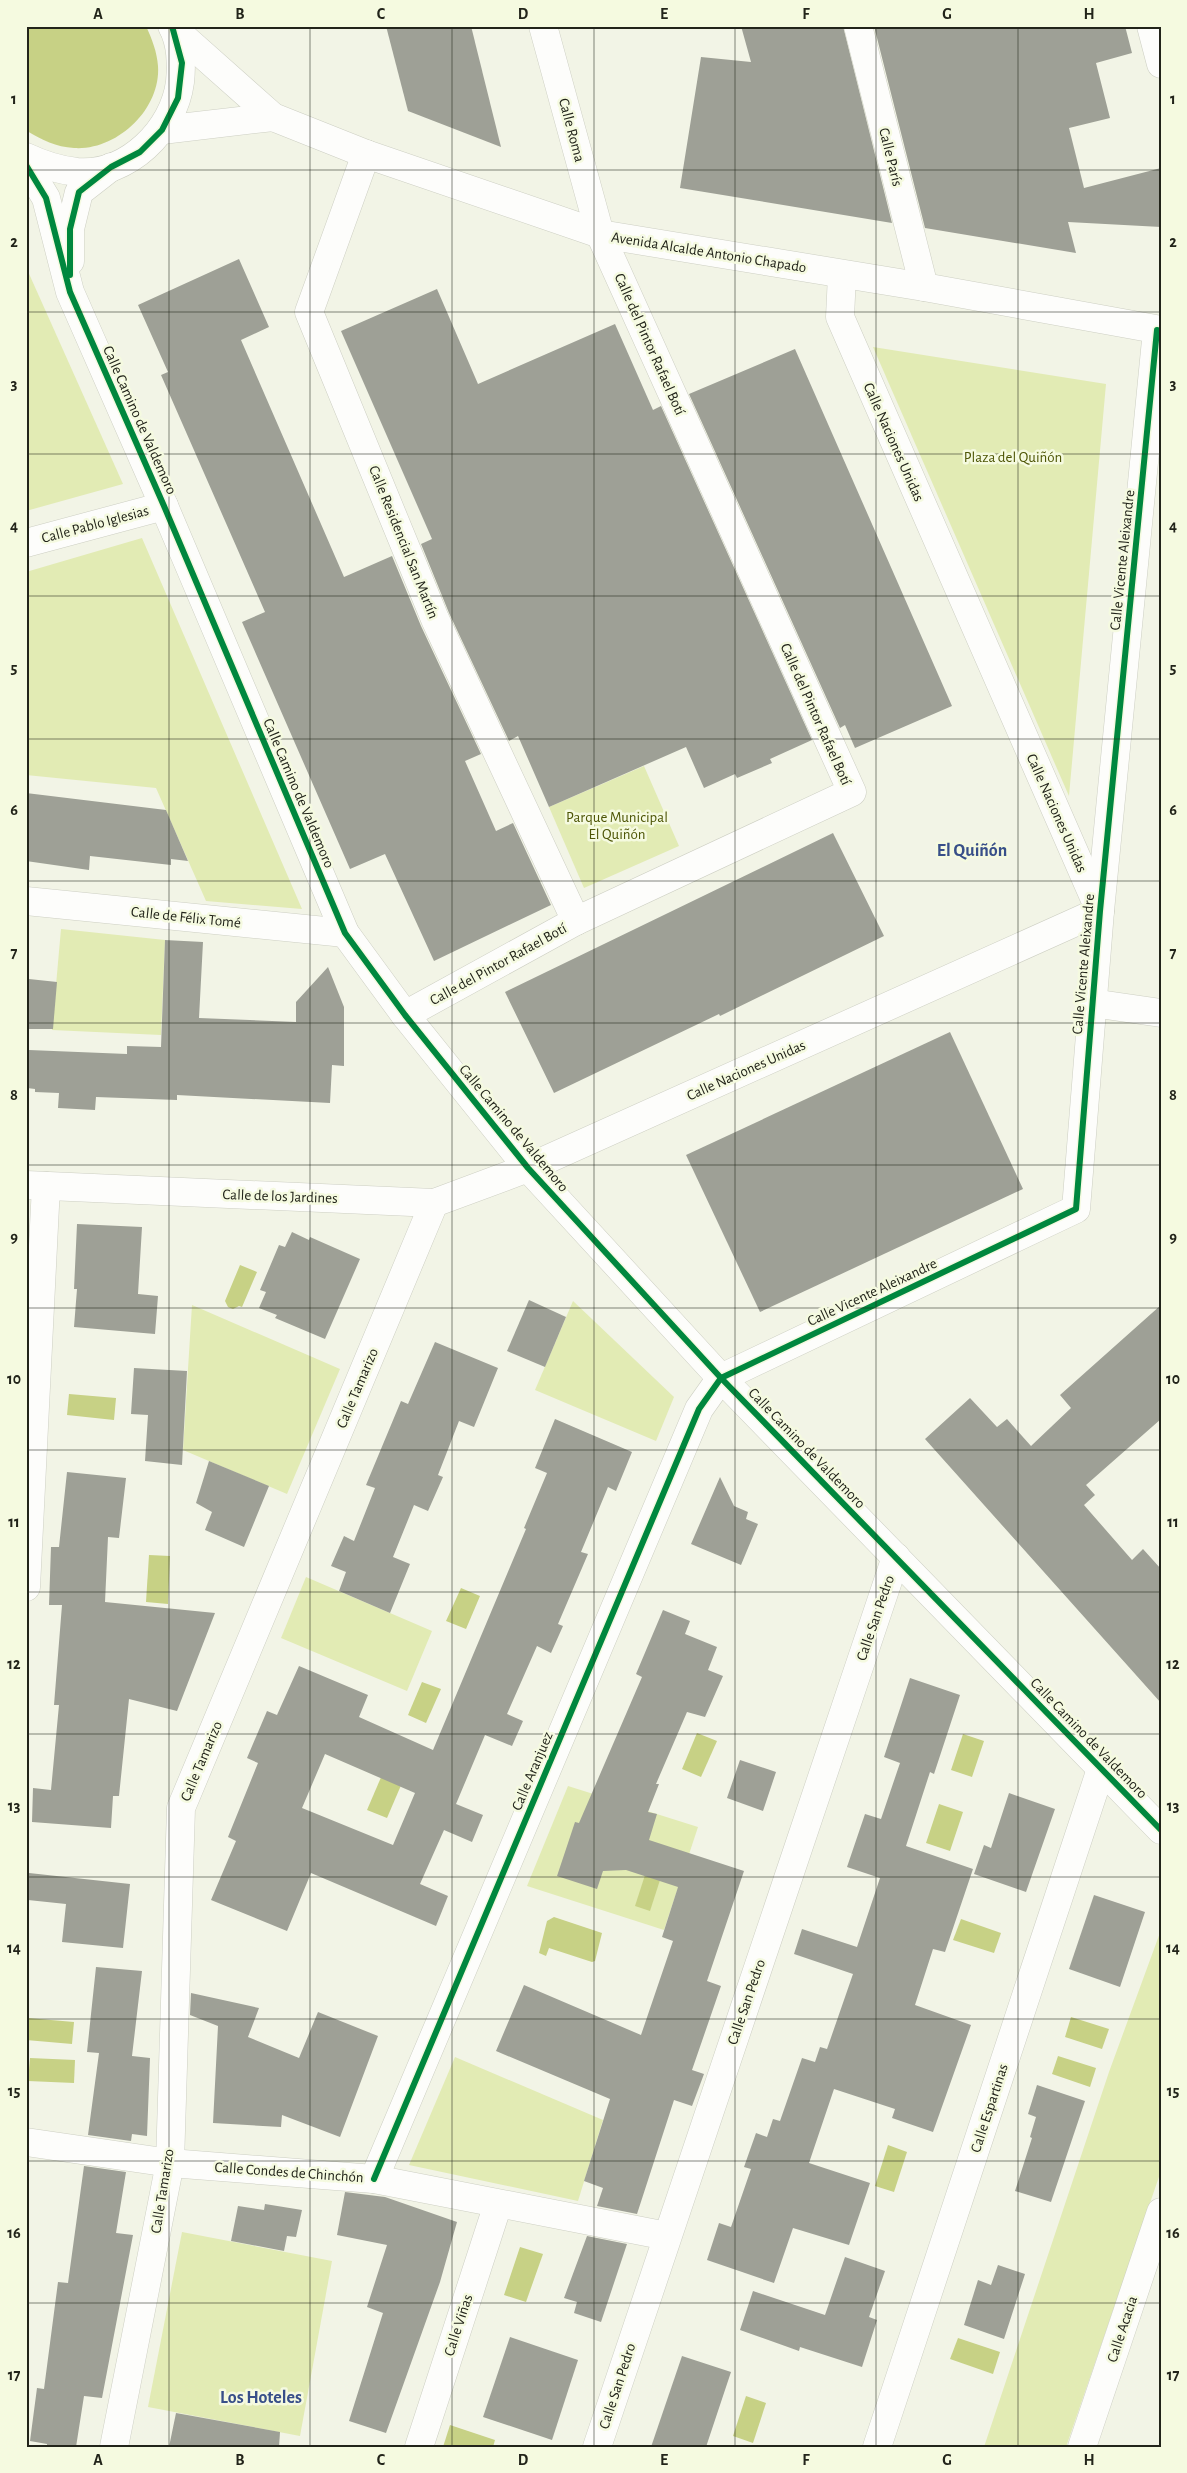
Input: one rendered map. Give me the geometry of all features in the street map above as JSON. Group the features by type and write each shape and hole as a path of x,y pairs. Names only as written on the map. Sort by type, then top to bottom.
{"street":[{"name":"Calle Roma","path":"543,26 600,234"},
{"name":"Calle París","path":"858,26 924,287"},
{"path":"1151,26 1161,64"},
{"name":"Avenida Alcalde Antonio Chapado","path":"173,28 273,117 366,154 600,234 924,287 1159,330"},
{"path":"26,156 48,167 79,172 111,167 140,152 162,130 178,98 182,63 173,28"},
{"name":"Avenida Alcalde Antonio Chapado","path":"162,130 273,117"},
{"name":"Calle Residencial San Martín","path":"366,154 309,312 435,619 576,922"},
{"name":"Calle Camino de Valdemoro","path":"26,165 46,198 70,292 164,506 345,933 405,1015 528,1168 721,1378 1161,1830"},
{"name":"Calle Camino de Valdemoro","path":"70,292 70,229 79,192 111,167"},
{"name":"Calle del Pintor Rafael Botí","path":"405,1015 576,922 852,792 600,234"},
{"name":"Calle Naciones Unidas","path":"528,1168 1100,912 840,317 842,275"},
{"name":"Calle Vicente Aleixandre","path":"721,1378 1076,1209 1100,912 1159,330"},
{"name":"Calle Pablo Iglesias","path":"26,543 164,506"},
{"name":"Calle de Félix Tomé","path":"26,901 345,933"},
{"path":"1092,1003 1161,1013"},
{"name":"Calle de los Jardines","path":"36,1186 434,1203 528,1168"},
{"path":"26,1587 36,1186"},
{"name":"Calle Tamarizo","path":"114,2447 170,2163 181,1808 434,1203"},
{"name":"Calle Aranjuez","path":"374,2179 699,1409 721,1378"},
{"name":"Calle San Pedro","path":"597,2447 896,1557"},
{"name":"Calle Espartinas","path":"877,2447 1102,1770"},
{"name":"Calle Condes de Chinchón","path":"26,2142 170,2163 374,2179 667,2236"},
{"name":"Calle Viñas","path":"419,2447 498,2204"},
{"name":"Calle Acacia","path":"1087,2443 1161,2212"}],"green space":[{"path":"26,267 123,484 26,511"},
{"name":"Plaza del Quiñón","path":"873,347 1106,384 1069,796"},
{"path":"142,538 302,909 206,901 156,788 26,775 26,572"},
{"name":"Parque Municipal El Quiñón","path":"644,766 679,846 584,888 549,807"},
{"path":"61,929 165,940 161,1035 52,1030"},
{"path":"573,1301 674,1397 656,1441 535,1390"},
{"path":"192,1305 340,1369 287,1494 183,1450"},
{"path":"306,1577 432,1631 407,1691 281,1638"},
{"path":"568,1786 698,1827 664,1930 527,1886"},
{"path":"1161,1930 1161,2171 1066,2447 984,2447 1109,2072"},
{"path":"455,2057 603,2120 578,2201 409,2165"},
{"path":"182,2232 332,2261 300,2436 148,2407"}],"shaded area":[{"path":"26,26 146,26 157,56 158,66 157,82 152,98 144,112 133,125 120,135 105,143 90,147 74,148 55,145 27,131"},
{"path":"240,1265 257,1272 242,1307 239,1306 233,1309 228,1307 225,1301"},
{"path":"69,1394 116,1398 114,1420 67,1415"},
{"path":"149,1555 170,1556 168,1604 146,1602"},
{"path":"461,1588 480,1596 466,1629 446,1621"},
{"path":"422,1682 441,1689 426,1723 408,1715"},
{"path":"697,1733 717,1741 701,1777 682,1769"},
{"path":"963,1734 984,1741 972,1777 951,1770"},
{"path":"382,1775 402,1783 387,1818 367,1810"},
{"path":"939,1804 963,1812 950,1851 926,1843"},
{"path":"655,1844 670,1849 650,1911 635,1906"},
{"path":"554,1917 602,1933 595,1961 592,1962 549,1948 546,1956 539,1953 547,1921"},
{"path":"961,1919 1001,1933 994,1953 953,1940"},
{"path":"1071,2017 1109,2029 1102,2049 1065,2037"},
{"path":"28,2018 74,2022 72,2044 26,2040"},
{"path":"1058,2056 1096,2068 1090,2087 1052,2074"},
{"path":"30,2058 75,2060 74,2083 28,2081"},
{"path":"888,2145 907,2152 894,2192 875,2186"},
{"path":"520,2247 543,2254 526,2302 504,2295"},
{"path":"958,2338 1000,2352 993,2374 950,2359"},
{"path":"746,2396 766,2403 753,2443 733,2436"},
{"path":"450,2425 495,2440 493,2447 443,2447"}],"building":[{"path":"386,26 471,26 501,147 408,111"},
{"path":"741,26 843,26 892,223 680,188 701,57 751,62"},
{"path":"874,26 1125,26 1132,53 1096,63 1110,118 1069,128 1084,188 1161,168 1161,227 1068,222 1076,253 925,228"},
{"path":"239,259 269,327 241,340 344,577 392,556 421,626 481,754 465,761 496,831 513,823 551,905 434,961 385,854 350,869 242,622 265,612 161,375 168,372 138,305"},
{"path":"437,289 478,384 615,324 653,410 661,406 812,740 770,759 772,763 737,778 735,774 704,788 686,747 549,807 518,736 509,741 449,613 421,544 432,539 341,331"},
{"path":"795,349 952,706 855,748 845,725 840,728 689,394"},
{"path":"26,793 166,810 188,861 171,859 171,865 90,856 89,870 26,861"},
{"path":"833,833 884,936 720,1016 719,1014 554,1093 505,992"},
{"path":"165,940 203,942 199,1018 296,1022 296,1002 328,967 344,1007 344,1066 332,1065 330,1103 177,1095 177,1100 96,1097 95,1110 58,1108 59,1093 35,1092 35,1089 27,1088 29,1050 127,1054 127,1046 161,1047"},
{"path":"29,979 57,982 53,1029 26,1029"},
{"path":"950,1032 1023,1189 760,1312 686,1155"},
{"path":"77,1224 142,1227 138,1294 158,1296 155,1334 74,1327 77,1289 74,1289"},
{"path":"292,1232 309,1240 310,1237 360,1259 325,1339 275,1318 277,1315 259,1308 266,1292 260,1290 279,1245 285,1247"},
{"path":"529,1300 566,1317 545,1367 507,1351"},
{"path":"1161,1305 1161,1419 1086,1485 1095,1495 1084,1505 1132,1560 1143,1549 1161,1569 1161,1703 925,1439 970,1398 997,1427 1007,1419 1031,1446 1071,1408 1060,1395"},
{"path":"435,1342 498,1368 474,1427 459,1421 438,1475 443,1477 428,1511 414,1505 393,1557 410,1564 390,1613 339,1591 346,1572 331,1566 344,1536 354,1541 375,1488 366,1485 401,1401 408,1404"},
{"path":"134,1368 187,1371 182,1465 145,1461 148,1415 131,1414"},
{"path":"555,1419 632,1452 616,1491 608,1487 581,1552 588,1554 558,1624 563,1626 551,1653 537,1646 507,1714 523,1721 512,1746 485,1735 456,1804 483,1815 472,1842 444,1830 420,1884 448,1896 436,1926 311,1873 287,1931 211,1900 236,1841 228,1837 258,1763 247,1758 267,1711 277,1715 299,1666 368,1695 359,1717 433,1750 526,1529 524,1528 547,1473 535,1468","holes":["325,1754 415,1793 393,1845 302,1808"]},
{"path":"209,1461 269,1486 244,1547 205,1530 212,1512 196,1503"},
{"path":"67,1472 126,1478 119,1538 108,1537 105,1602 215,1613 177,1711 129,1699 119,1796 113,1796 111,1828 32,1822 33,1788 51,1790 59,1705 54,1705 62,1605 49,1605 51,1547 59,1547"},
{"path":"720,1477 734,1506 748,1512 746,1519 758,1524 741,1565 691,1544"},
{"path":"663,1610 690,1621 685,1634 717,1647 708,1670 723,1676 705,1717 687,1712 656,1784 659,1784 648,1812 657,1814 649,1840 744,1871 707,1981 721,1986 692,2070 704,2074 692,2106 674,2100 637,2214 597,2206 603,2188 584,2181 610,2099 496,2051 524,1985 641,2035 673,1941 662,1937 678,1887 626,1870 603,1871 597,1889 557,1876 575,1822 579,1823 642,1677 636,1674"},
{"path":"910,1678 960,1695 934,1774 930,1772 906,1846 973,1869 945,1952 933,1949 915,2005 971,2025 933,2132 892,2118 895,2109 834,2089 809,2163 870,2183 849,2245 793,2228 774,2283 707,2260 719,2223 731,2227 751,2169 744,2167 756,2133 767,2137 773,2119 780,2121 802,2058 815,2062 820,2047 827,2049 853,1974 794,1954 802,1929 857,1947 880,1878 847,1867 865,1814 881,1819 900,1763 884,1757"},
{"path":"740,1760 776,1772 763,1811 727,1798"},
{"path":"1009,1793 1055,1809 1026,1892 974,1874 984,1845 991,1848"},
{"path":"29,1873 130,1884 123,1948 62,1942 66,1904 28,1900"},
{"path":"1094,1895 1145,1912 1120,1987 1069,1969"},
{"path":"96,1967 142,1971 132,2056 150,2058 147,2136 132,2134 131,2141 88,2135 99,2053 87,2052"},
{"path":"191,1993 259,2008 248,2037 299,2058 318,2012 378,2036 340,2137 282,2115 281,2127 213,2123 218,2026 190,2015"},
{"path":"1037,2085 1085,2101 1051,2202 1015,2191 1032,2138 1030,2137 1036,2117 1028,2114"},
{"path":"84,2166 126,2172 116,2233 133,2235 102,2398 84,2396 76,2447 47,2447 47,2444 30,2441 37,2388 44,2389 58,2282 68,2283"},
{"path":"345,2192 385,2197 457,2222 440,2282 386,2433 349,2421 383,2313 367,2307 387,2245 337,2235"},
{"path":"265,2204 302,2210 296,2237 287,2236 284,2251 231,2241 238,2206 264,2210"},
{"path":"587,2236 627,2244 601,2322 574,2313 577,2302 564,2298"},
{"path":"845,2257 885,2271 869,2317 877,2320 862,2367 800,2347 799,2351 740,2330 753,2291 825,2315"},
{"path":"998,2265 1025,2274 1004,2339 964,2325 978,2280 991,2285"},
{"path":"510,2337 578,2360 552,2440 483,2417"},
{"path":"682,2356 731,2372 706,2447 651,2447"},
{"path":"176,2413 280,2432 279,2447 169,2447"}],"cycle path":[{"path":"70,275 70,229 79,192 111,167 140,152 162,130 178,98 182,63 172,26"},
{"path":"26,165 46,198 70,292 164,506 345,933 405,1015 528,1168 721,1378 1161,1830"},
{"path":"374,2179 699,1409 721,1378 1076,1209 1100,911 1157,330"}],"district":[{"name":"El Quiñón","path":"972,850"},
{"name":"Los Hoteles","path":"261,2397"}]}
